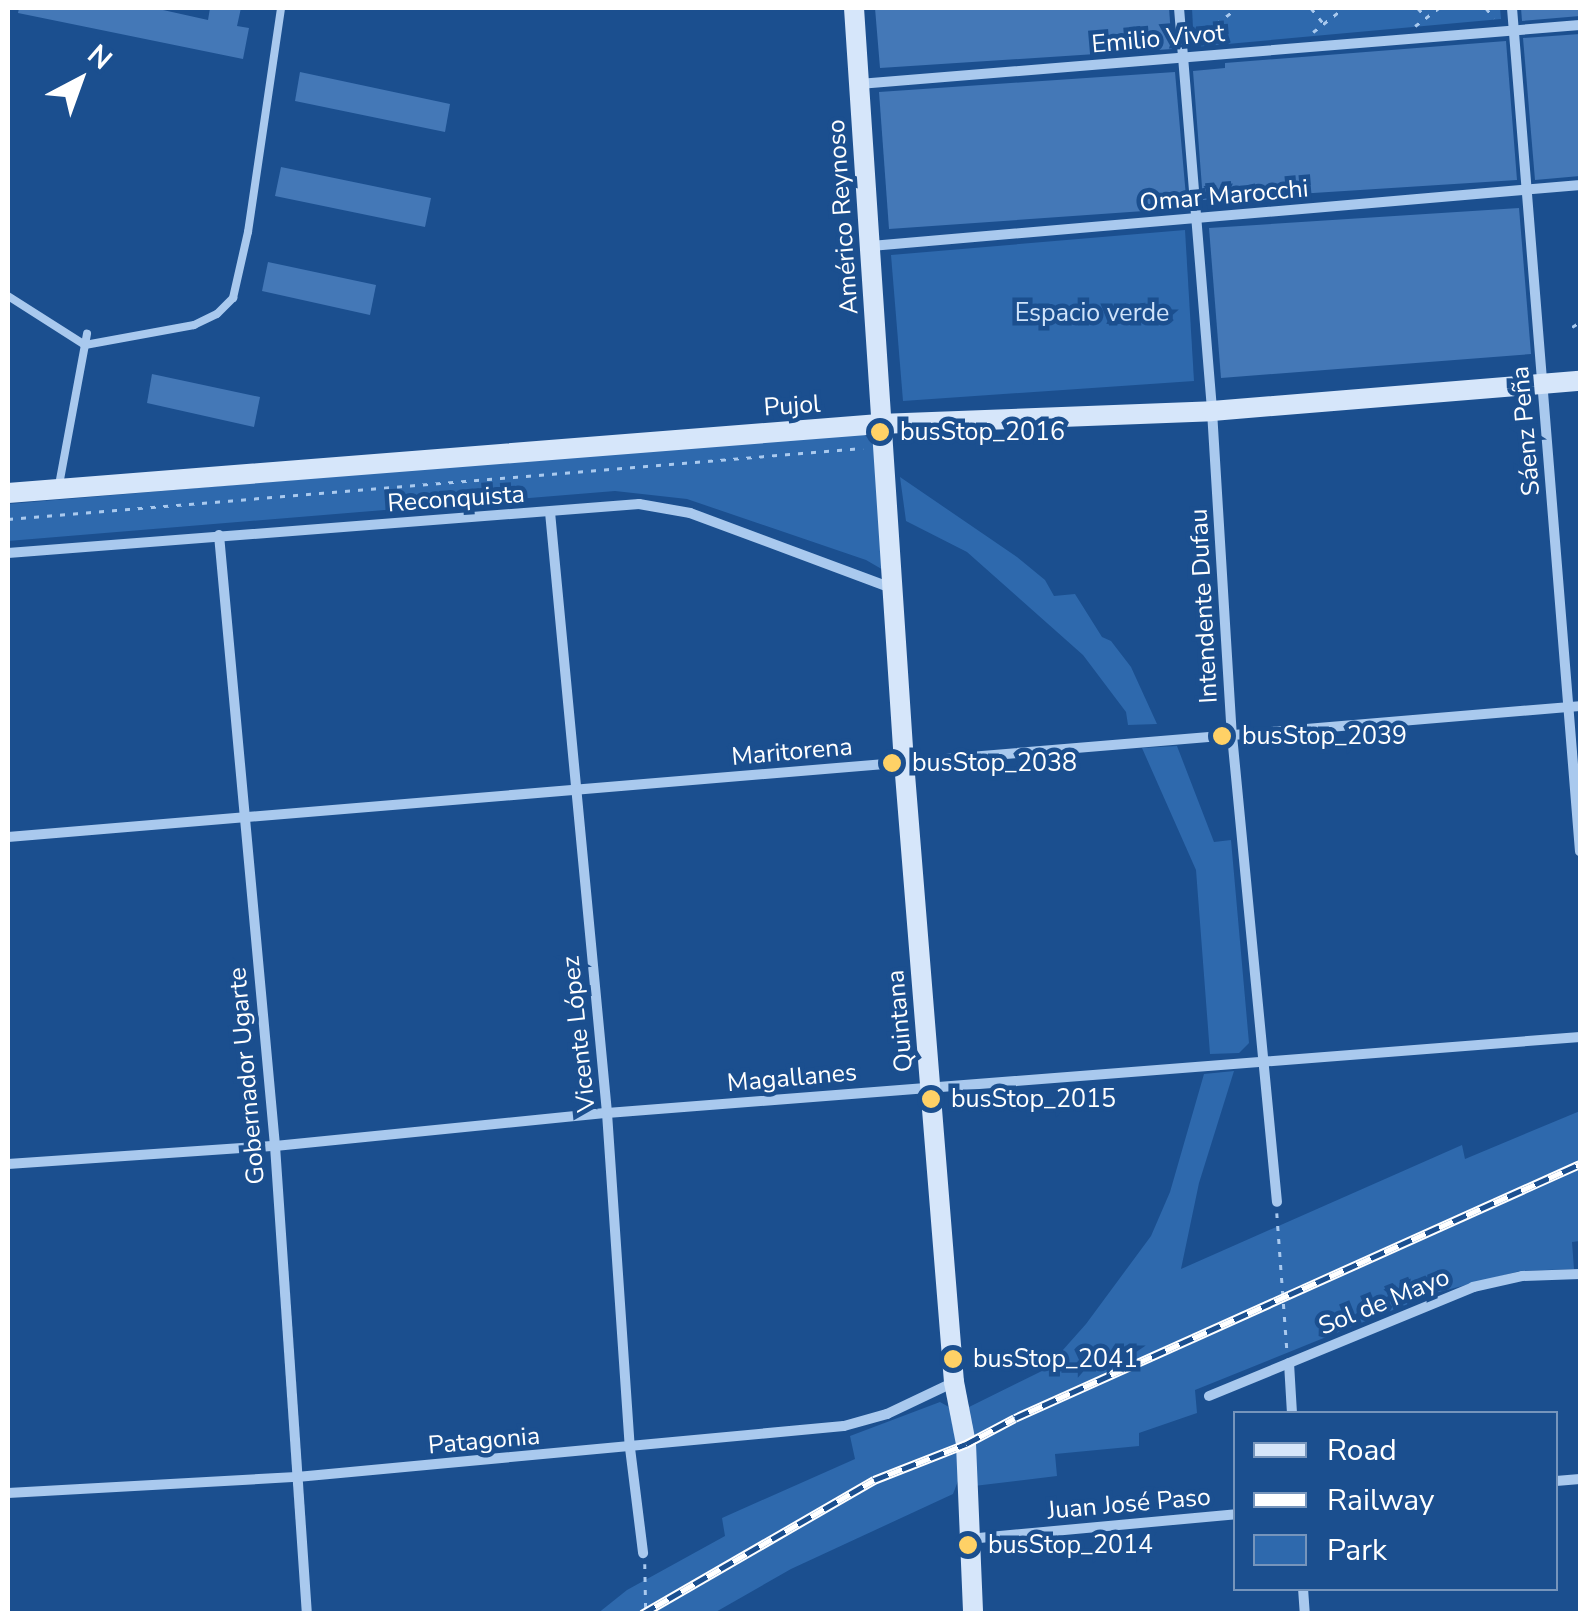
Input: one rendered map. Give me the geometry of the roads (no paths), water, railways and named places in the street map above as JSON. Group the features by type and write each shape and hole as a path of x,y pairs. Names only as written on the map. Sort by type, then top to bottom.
{"street":[{"name":"Américo Reynoso","path":"854,8 879,424"},
{"name":"Intendente Dufau","path":"1179,8 1212,410 1232,735 1276,1202"},
{"name":"Sáenz Peña","path":"1512,8 1542,384 1574,706 1580,851"},
{"name":"Emilio Vivot","path":"859,84 1580,25"},
{"name":"Omar Marocchi","path":"871,246 1580,185"},
{"name":"Pujol","path":"8,493 879,424 1212,410 1580,381"},
{"name":"Quintana","path":"879,424 954,1382 966,1444 973,1614"},
{"name":"Reconquista","path":"8,553 639,504 690,512 893,589"},
{"name":"Vicente López","path":"550,512 607,1113 630,1448 644,1552"},
{"name":"Gobernador Ugarte","path":"219,535 275,1146 307,1614"},
{"name":"Maritorena","path":"8,837 1574,706"},
{"name":"Magallanes","path":"8,1164 275,1146 607,1113 1580,1037"},
{"name":"Sol de Mayo","path":"1209,1396 1473,1287 1522,1276 1580,1274"},
{"path":"1289,1362 1292,1411"},
{"name":"Patagonia","path":"8,1493 297,1477 844,1426 887,1414 954,1382"},
{"name":"Juan José Paso","path":"967,1539 1233,1514"}],"lane":[{"path":"8,296 84,344 194,325 217,314 233,298 248,232 281,8"},
{"path":"58,489 86,334"}],"railway":[{"path":"642,1614 874,1480 966,1444 1015,1418 1580,1164"}],"place":[{"name":"busStop_2016","path":"880,432"},
{"name":"busStop_2039","path":"1222,736"},
{"name":"busStop_2038","path":"892,763"},
{"name":"busStop_2015","path":"931,1099"},
{"name":"busStop_2041","path":"953,1359"},
{"name":"busStop_2014","path":"968,1545"}],"park label":[{"name":"Espacio verde","path":"1092,313"}]}
